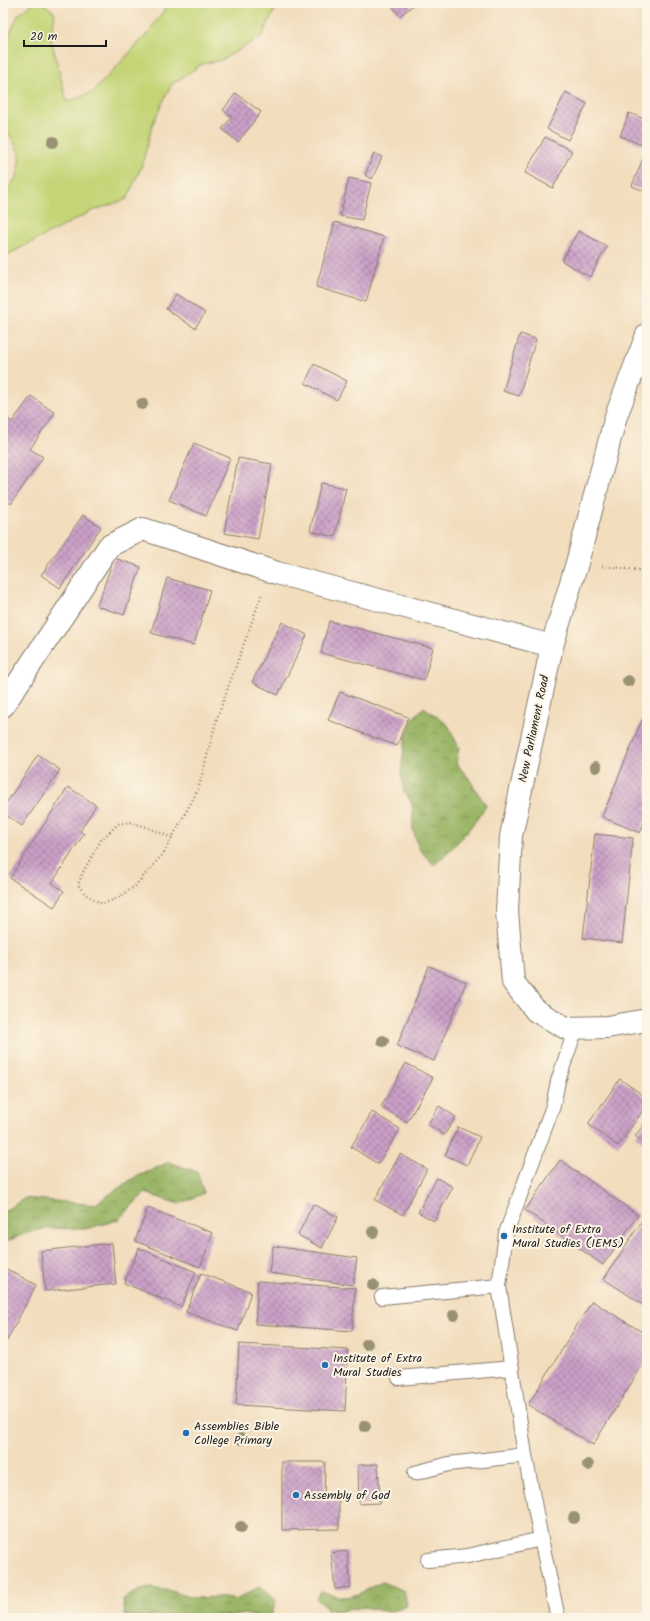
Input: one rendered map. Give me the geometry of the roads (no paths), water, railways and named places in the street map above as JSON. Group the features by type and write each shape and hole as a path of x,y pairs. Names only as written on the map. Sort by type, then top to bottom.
{"main road":[{"name":"New Parliament Road","path":"647,335 616,416 577,563 552,646 511,836 506,911 513,982 536,1011 566,1028 607,1027 647,1020"},
{"path":"3,706 109,546 143,529 273,572 552,646"}],"lane":[{"path":"558,1618 525,1455 499,1286 506,1233 553,1106 558,1081 576,1028"},
{"path":"382,1297 499,1286"},
{"path":"399,1378 512,1368"},
{"path":"415,1473 449,1464 525,1455"},
{"path":"428,1560 468,1556 541,1539"}],"place":[{"name":"Institute of Extra Mural Studies (IEMS)","path":"504,1236"},
{"name":"Institute of Extra Mural Studies","path":"325,1365"},
{"name":"Assemblies Bible College Primary","path":"186,1433"},
{"name":"Assembly of God","path":"296,1495"}]}
